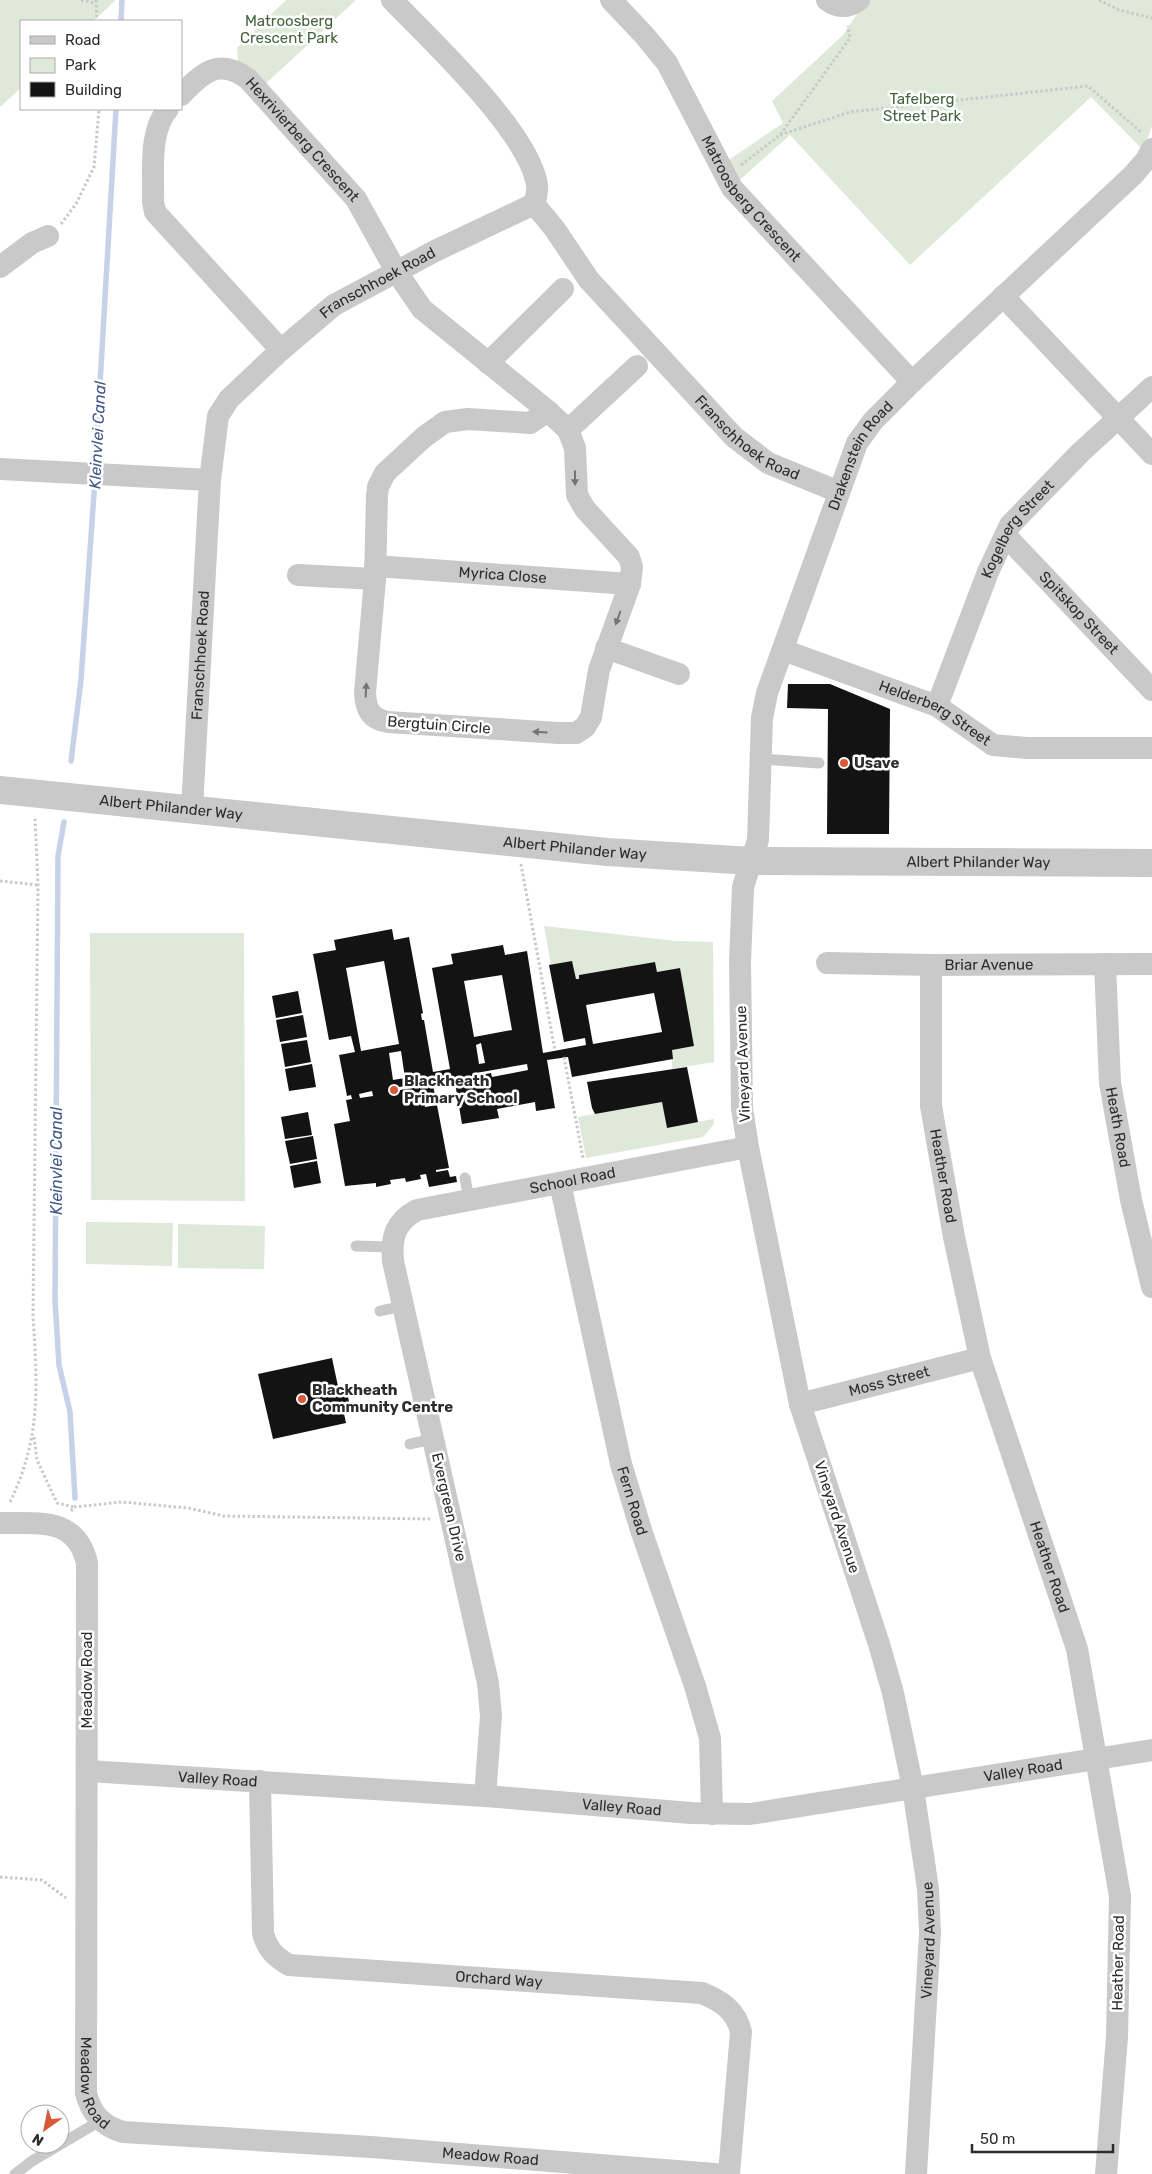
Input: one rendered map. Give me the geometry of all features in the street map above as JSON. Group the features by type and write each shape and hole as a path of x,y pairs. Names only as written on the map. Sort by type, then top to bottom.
{"street":[{"path":"392,0 509,128 536,178 537,195 534,204"},
{"name":"Matroosberg Crescent","path":"611,0 646,36 667,64 724,177 744,203 912,382"},
{"name":"Hexrivierberg Crescent","path":"182,94 203,75 216,68 233,70 248,78 356,199 396,271"},
{"path":"167,110 162,117 155,136 153,202 155,212 281,350"},
{"name":"Drakenstein Road","path":"751,862 758,840 764,707 839,492 864,433 912,382 1133,175 1146,160 1148,143"},
{"name":"Franschhoek Road","path":"192,809 210,480 218,416 229,399 281,350 334,305 496,220 534,204 554,228 590,280 734,437 768,463 839,492"},
{"path":"0,267 32,243 48,236"},
{"name":"Bergtuin Circle","path":"396,271 422,309 548,411 568,430 575,448 577,495 585,509 629,557 632,566 630,584 597,677 591,717 585,727 576,733 381,721 369,712 365,700 375,573 376,514 381,479 424,436 438,425 452,420 530,423 548,411"},
{"path":"488,363 563,289"},
{"path":"1003,296 1152,454"},
{"path":"568,430 637,366"},
{"name":"Kogelberg Street","path":"937,706 988,572 1010,525 1081,452 1152,387"},
{"path":"0,469 210,480"},
{"name":"Spitskop Street","path":"1006,536 1152,690"},
{"name":"Myrica Close","path":"298,575 375,573 630,584"},
{"path":"606,648 679,674"},
{"name":"Helderberg Street","path":"783,650 937,706 993,745 1027,748 1152,748"},
{"name":"Albert Philander Way","path":"0,790 42,802 88,800 607,852 751,862 1152,863"},
{"name":"Vineyard Avenue","path":"751,862 743,887 740,962 742,1108 748,1147 800,1404 879,1644 893,1693 913,1788 928,1889 930,1933 916,2174"},
{"name":"Briar Avenue","path":"827,963 931,965 1152,964"},
{"name":"Heath Road","path":"1105,964 1110,1083 1131,1200 1152,1287"},
{"name":"Heather Road","path":"931,965 930,1106 980,1358 1077,1649 1120,1896 1117,2037 1106,2174"},
{"name":"School Road","path":"400,1222 417,1210 467,1188 560,1183 748,1147"},
{"name":"Fern Road","path":"560,1183 621,1464 642,1533 698,1695 710,1738 712,1814"},
{"name":"Evergreen Drive","path":"400,1222 392,1238 392,1247 403,1306 491,1701 485,1796"},
{"name":"Moss Street","path":"800,1404 980,1358"},
{"path":"4,1514 63,1528"},
{"name":"Meadow Road","path":"63,1528 80,1544 87,1563 86,2093 91,2110 100,2121 112,2129 123,2132 371,2147 715,2174"},
{"name":"Valley Road","path":"88,1771 485,1796 712,1814 750,1814 1152,1750"},
{"name":"Orchard Way","path":"260,1782 263,1933 267,1945 274,1955 289,1965 702,1993 720,2000 738,2021 740,2032 729,2174"}],"lane":[{"path":"761,759 819,763"},
{"path":"356,1246 392,1247"},
{"path":"380,1311 403,1306"},
{"path":"410,1444 433,1439"},
{"path":"16,2174 32,2161 100,2121"}],"path":[{"path":"81,0 96,2 97,20"},
{"path":"1099,0 1119,10 1152,18"},
{"path":"724,177 780,135 850,38 843,2"},
{"path":"780,135 850,112 1088,86 1148,143"},
{"path":"48,236 66,219 89,180 94,167 99,110"},
{"path":"4,1514 23,1475 33,1435 36,1376 32,1314 38,885 42,802"},
{"path":"520,860 555,1051"},
{"path":"0,881 38,885"},
{"path":"564,1057 586,1178"},
{"path":"33,1435 37,1460 58,1502 74,1507 122,1502 188,1508 224,1516 432,1519 451,1516"},
{"path":"63,1528 74,1507"},
{"path":"0,1876 42,1880 87,1913"}],"green space":[{"path":"0,0 116,0 94,20 20,20 20,89 0,107"},
{"name":"Matroosberg Crescent Park","path":"286,0 356,0 262,87 238,61 237,48"},
{"name":"Tafelberg Street Park","path":"870,0 1152,0 1152,126 1143,150 1091,97 910,265 790,135 733,186 720,166 783,123 772,101 843,35 861,8"},
{"path":"544,926 676,941 713,942 714,1062 672,1069 672,1050 694,1046 680,968 657,972 655,962 579,975 579,979 576,979 572,961 551,965"},
{"path":"90,933 244,933 245,1201 91,1200"},
{"path":"662,1102 667,1127 714,1119 714,1124 703,1137 586,1158 578,1117"},
{"path":"86,1222 173,1223 172,1266 86,1264"},
{"path":"178,1224 265,1226 264,1269 178,1268"}],"building":[{"path":"788,684 830,684 890,709 889,834 827,834 828,709 787,708"},
{"path":"392,929 394,940 409,937 423,1013 421,1014 422,1020 424,1020 433,1072 450,1069 432,968 453,964 451,954 503,945 505,955 527,951 543,1053 586,1045 585,1038 564,1042 549,965 572,961 576,979 579,979 579,975 655,962 657,972 680,968 694,1046 672,1050 673,1059 572,1077 568,1057 547,1060 555,1108 536,1111 535,1102 497,1109 499,1118 462,1124 454,1077 394,1088 395,1091 433,1084 436,1102 425,1104 425,1107 437,1105 449,1168 436,1170 436,1172 448,1170 450,1177 456,1176 457,1182 429,1187 426,1174 420,1175 421,1179 406,1182 405,1178 390,1180 391,1184 376,1187 376,1183 345,1186 334,1124 350,1121 346,1100 352,1099 351,1095 347,1096 339,1055 355,1052 351,1036 329,1040 313,954 336,950 334,940","holes":["384,961 399,1044 361,1051 346,968","502,975 512,1030 474,1037 464,981","654,993 662,1032 593,1044 586,1005","481,1043 485,1063 479,1064 476,1045","401,1051 405,1078 393,1080 389,1053","527,1064 528,1070 492,1077 491,1073 476,1076 476,1073","372,1091 373,1096 360,1098 359,1094"]},
{"path":"298,991 302,1013 276,1018 272,996"},
{"path":"303,1015 307,1037 280,1042 276,1020"},
{"path":"307,1040 311,1062 285,1067 281,1044"},
{"path":"312,1064 316,1087 289,1091 285,1069"},
{"path":"687,1067 698,1122 667,1128 662,1102 595,1114 592,1108 587,1082"},
{"path":"308,1112 312,1135 285,1139 281,1117"},
{"path":"313,1136 317,1159 290,1164 285,1141"},
{"path":"317,1161 321,1183 294,1188 290,1166"},
{"path":"332,1358 339,1391 347,1390 349,1402 342,1404 346,1423 273,1439 258,1374"}],"waterway":[{"name":"Kleinvlei Canal","path":"121,20 122,0"},
{"name":"Kleinvlei Canal","path":"95,470 116,110"},
{"name":"Kleinvlei Canal","path":"71,761 81,680 95,479"},
{"name":"Kleinvlei Canal","path":"64,822 58,856 55,1300 59,1365 70,1412 75,1498"}],"place":[{"name":"Usave","path":"844,763"},
{"name":"Blackheath Primary School","path":"394,1090"},
{"name":"Blackheath Community Centre","path":"302,1399"}]}
